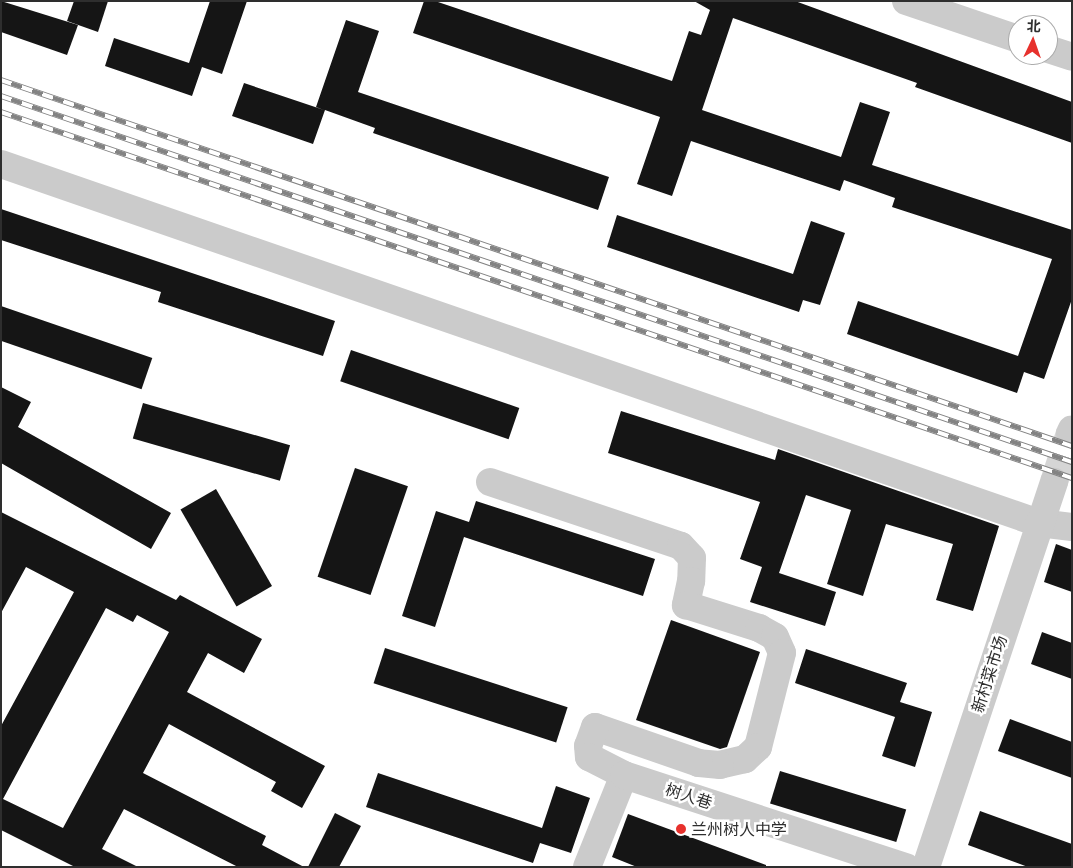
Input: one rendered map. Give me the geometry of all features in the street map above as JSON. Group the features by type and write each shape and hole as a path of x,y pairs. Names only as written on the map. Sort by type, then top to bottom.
{"street":[{"path":"906,1 1008,36"},
{"path":"1058,53 1072,58"},
{"path":"1,164 1039,523 1072,527"},
{"name":"树人巷","path":"490,482 681,546 692,558 692,581 686,604 759,628 775,638 782,653 758,747 745,759 720,765 699,763 595,727 588,746 589,757 624,775 906,867"},
{"name":"新村菜市场","path":"926,867 1054,482"},
{"path":"587,867 624,775"}],"building":[{"path":"1,1 78,25 67,55 1,32"},
{"path":"74,1 108,1 98,32 67,21"},
{"path":"210,1 247,1 222,74 202,67 192,96 105,66 114,38 189,63"},
{"path":"424,1 435,1 672,81 689,31 701,35 710,10 694,1 795,1 1072,102 1072,143 915,87 917,83 733,18 702,110 841,157 860,102 890,112 872,165 1072,230 1072,299 1044,379 1024,372 1017,393 847,334 858,301 1018,356 1052,259 892,207 895,198 844,180 840,191 691,141 672,196 637,184 660,117 413,33"},
{"path":"346,20 379,31 358,92 609,177 598,210 373,133 375,128 325,110 313,144 232,116 244,83 324,110 316,107"},
{"path":"1,209 335,321 323,356 158,302 161,292 1,240"},
{"path":"617,215 793,274 811,221 845,233 820,305 803,300 799,312 607,247"},
{"path":"1,306 152,358 142,389 1,341"},
{"path":"351,350 519,408 509,439 340,381"},
{"path":"1,387 31,402 18,427 171,513 151,549 1,463"},
{"path":"143,403 290,445 280,481 133,439"},
{"path":"621,411 775,460 778,449 999,526 973,611 936,600 953,544 886,524 863,596 827,584 851,510 806,495 779,573 836,592 825,626 750,602 762,567 740,559 760,502 608,453"},
{"path":"355,468 408,486 371,595 318,577"},
{"path":"216,489 272,586 236,606 180,509"},
{"path":"476,501 655,559 643,596 464,537 435,627 402,616 436,511 469,522"},
{"path":"1,512 176,600 180,595 262,639 244,673 208,653 187,692 325,766 302,808 271,791 276,782 169,724 143,773 266,836 262,845 304,867 238,867 124,809 102,849 138,867 75,867 1,830 1,726 74,592 26,567 1,613","holes":["106,608 133,622 137,615 169,632 63,828 3,799"]},
{"path":"1056,544 1072,550 1072,592 1044,582"},
{"path":"671,620 760,652 727,747 720,749 636,720"},
{"path":"1042,632 1072,643 1072,679 1031,664"},
{"path":"385,648 568,707 556,743 374,683"},
{"path":"806,649 907,683 900,702 932,712 915,767 882,756 895,717 795,683"},
{"path":"1010,719 1072,742 1072,778 998,751"},
{"path":"780,771 906,810 896,842 770,804"},
{"path":"378,773 542,828 556,786 590,798 571,853 540,843 533,863 366,807"},
{"path":"980,811 1072,844 1072,867 1028,867 968,845"},
{"path":"335,813 361,826 339,867 308,867"},
{"path":"628,814 766,865 766,867 637,867 612,857"}],"tunnel":[{"path":"1054,482 1070,433"}],"railway":[{"path":"1,80 1072,446"},
{"path":"1,96 1072,462"},
{"path":"1,112 1072,478"}],"place":[{"name":"兰州树人中学","path":"681,829"}]}
